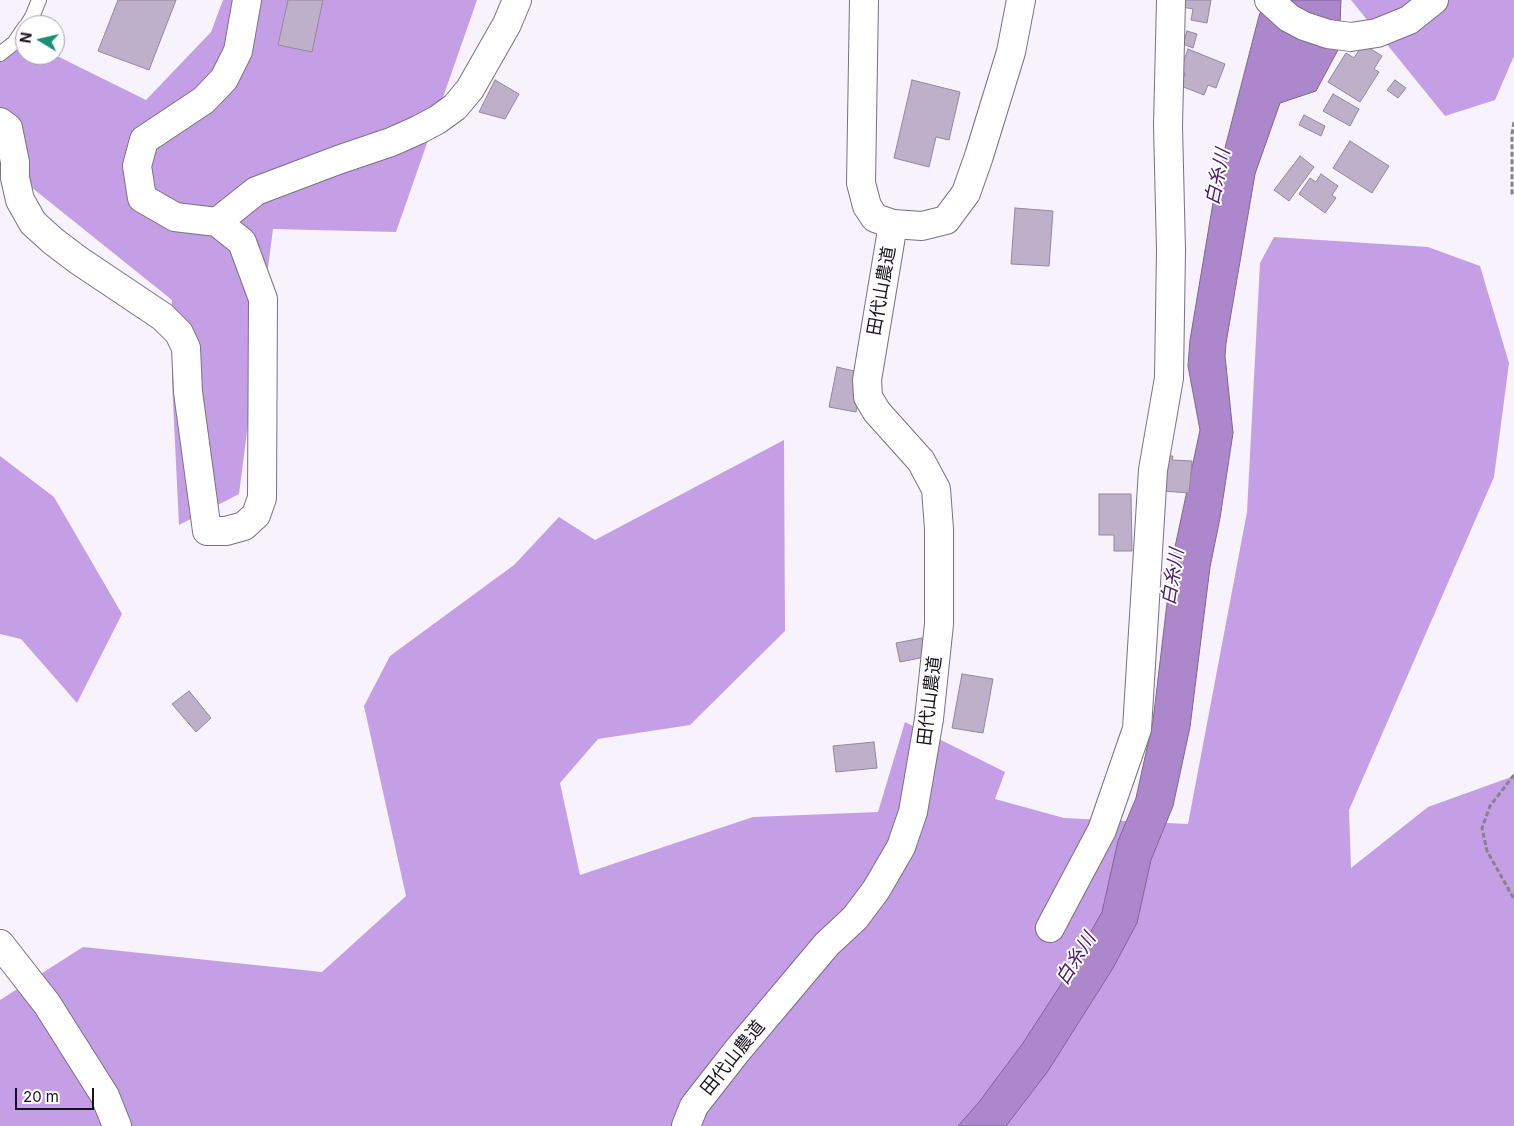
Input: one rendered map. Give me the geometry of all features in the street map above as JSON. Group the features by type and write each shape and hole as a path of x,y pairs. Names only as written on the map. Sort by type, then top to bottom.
{"street":[{"path":"0,122 8,128 20,200 34,222 53,241 163,317 179,333 186,348 188,392 207,531 226,531 244,526 256,515 262,498 263,299 242,242 217,222 175,217 142,198 137,166 144,140 204,100 224,79 238,51 248,0"},
{"path":"217,222 256,191 400,138 418,130 455,107 470,89 488,59 507,24 517,0"},
{"path":"864,0 861,184 867,206 875,218 893,224 922,226 946,220 966,193 1011,52 1021,0"},
{"path":"1050,928 1102,830 1137,729 1153,470 1169,378 1171,250 1168,126 1171,0"},
{"path":"1268,0 1289,18 1304,26 1328,34 1351,37 1377,33 1410,20 1434,0"},
{"name":"田代山農道","path":"686,1126 694,1106 737,1051 827,944 854,918 876,890 901,847 912,812 929,719 939,624 939,529 936,489 921,461 878,412 868,397 866,380 893,224"},
{"path":"0,944 47,1004 105,1096 116,1126"}],"lane":[{"path":"33,15 39,0"},
{"path":"0,54 15,42"}],"path":[{"path":"1514,122 1512,134 1512,192 1514,196"},
{"path":"1514,775 1490,806 1482,828 1487,850 1514,899"}],"shaded area":[{"path":"223,0 477,0 396,232 273,229 239,494 179,525 172,381 172,300 0,162 0,53 15,50 15,65 65,65 65,60 146,100 211,32"},
{"path":"1351,0 1514,0 1514,56 1495,100 1445,116"},
{"path":"1274,237 1428,247 1480,266 1509,363 1494,477 1349,810 1351,868 1428,807 1514,776 1514,1126 0,1126 0,1000 83,947 322,972 406,896 364,706 390,656 514,565 559,517 595,540 784,440 785,631 690,725 598,739 560,783 580,875 753,817 878,812 905,722 1005,772 995,799 1064,818 1188,824 1247,512 1260,263"},
{"path":"0,456 54,497 122,614 77,703 21,639 0,634"}],"water":[{"name":"白糸川","path":"1265,0 1341,0 1339,48 1316,91 1280,103 1255,174 1226,343 1225,356 1233,433 1220,518 1210,567 1190,727 1173,806 1151,860 1137,923 1113,968 1048,1071 1006,1126 958,1126 979,1102 1023,1043 1060,986 1102,912 1118,841 1136,798 1153,721 1172,561 1200,430 1188,366 1190,340 1217,179 1259,16"}],"building":[{"path":"118,0 176,0 149,70 98,51"},
{"path":"288,0 323,0 312,52 278,45"},
{"path":"1183,0 1211,0 1207,23 1191,20 1193,9 1182,7"},
{"path":"1187,31 1197,34 1193,48 1183,44"},
{"path":"1363,44 1382,56 1374,69 1379,72 1360,102 1328,82 1346,53 1354,58"},
{"path":"1188,49 1225,64 1216,88 1208,85 1204,95 1181,86 1185,73 1180,71"},
{"path":"495,80 519,94 505,119 479,112"},
{"path":"912,80 960,92 949,140 936,137 929,167 894,158"},
{"path":"1395,80 1406,88 1398,98 1387,90"},
{"path":"1333,94 1359,109 1350,126 1323,111"},
{"path":"1304,115 1325,126 1321,136 1299,125"},
{"path":"1350,141 1389,166 1372,193 1333,168"},
{"path":"1300,156 1314,167 1289,201 1274,190"},
{"path":"1321,174 1338,186 1332,195 1336,198 1325,213 1299,194 1310,178 1316,182"},
{"path":"1015,208 1053,211 1049,266 1011,264"},
{"path":"837,367 863,373 856,412 829,407"},
{"path":"1166,456 1173,456 1172,460 1192,461 1189,493 1163,491"},
{"path":"1099,494 1131,494 1132,551 1114,551 1114,535 1099,535"},
{"path":"922,638 925,657 900,662 896,643"},
{"path":"962,674 993,679 983,733 952,728"},
{"path":"189,691 211,718 196,732 172,704"},
{"path":"874,742 877,768 836,772 833,746"}]}
